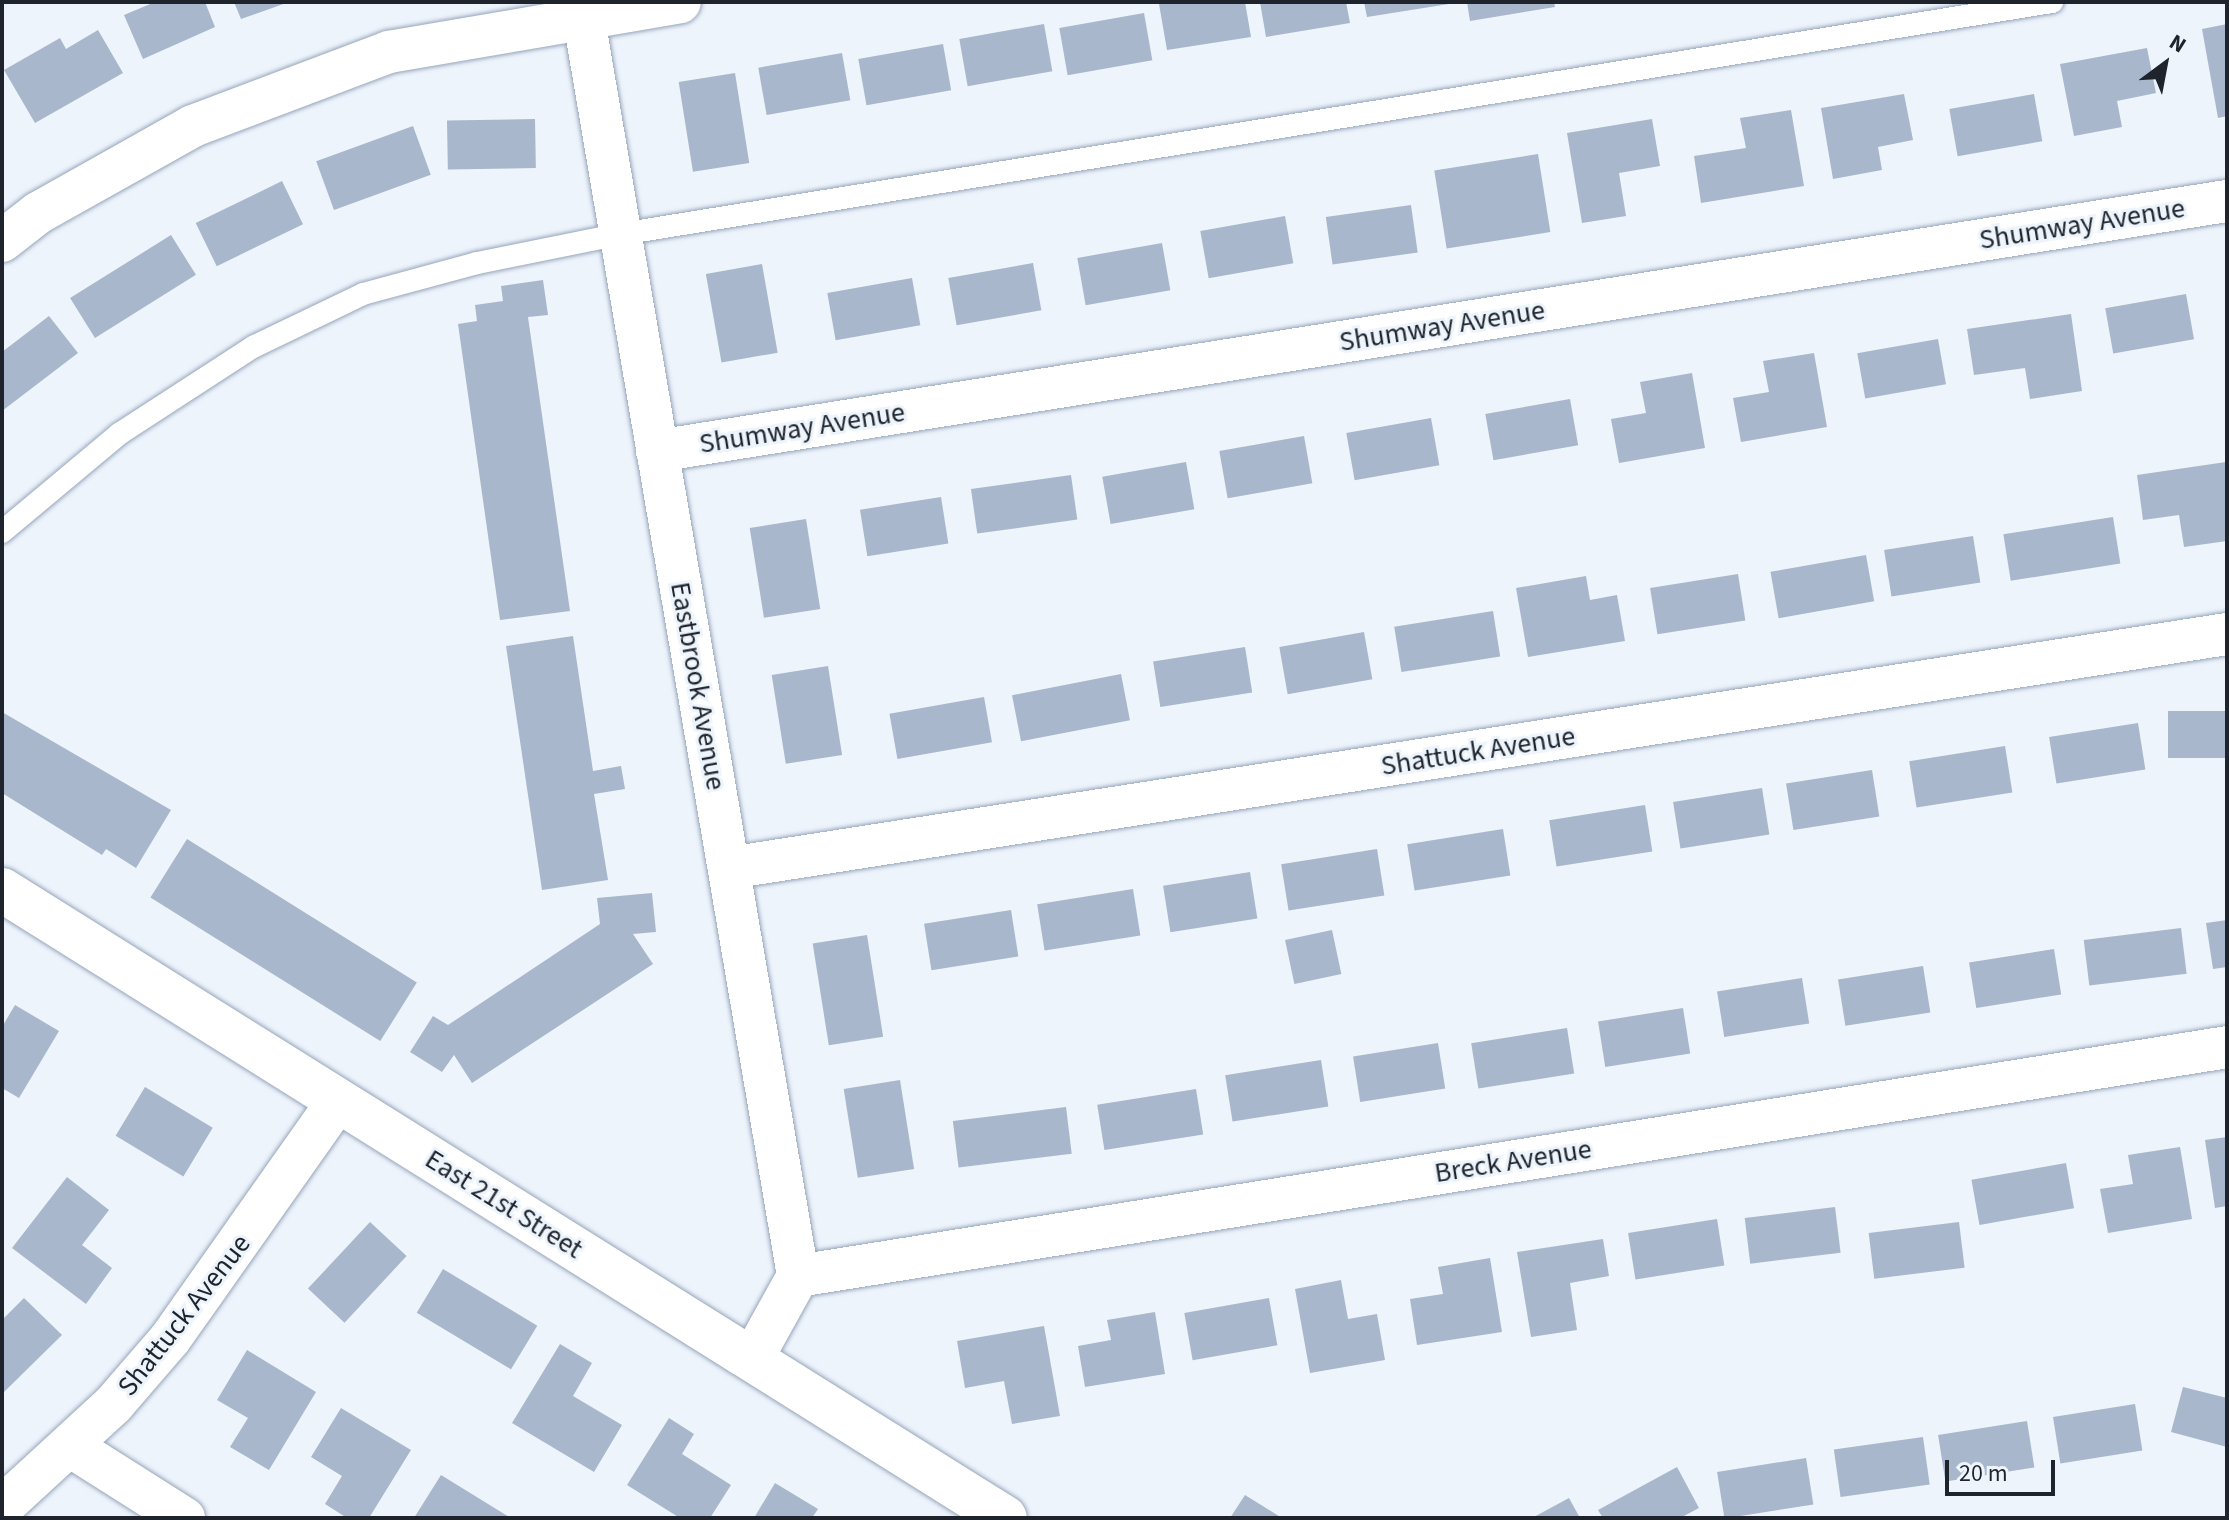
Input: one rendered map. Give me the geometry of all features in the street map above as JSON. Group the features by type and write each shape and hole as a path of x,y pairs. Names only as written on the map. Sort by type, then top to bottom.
{"street":[{"path":"2,241 38,213 193,126 389,52 582,10 680,2"},
{"name":"Eastbrook Avenue","path":"582,10 798,1276"},
{"name":"Shumway Avenue","path":"657,451 2227,201"},
{"name":"Shattuck Avenue","path":"729,868 2227,634"},
{"name":"East 21st Street","path":"2,890 1005,1518"},
{"name":"Breck Avenue","path":"798,1276 2227,1047"},
{"name":"Shattuck Avenue","path":"2,1507 70,1446 170,1339 338,1101"},
{"path":"752,1359 798,1276"},
{"path":"70,1446 184,1518"}],"lane":[{"path":"2,532 119,434 253,347 363,294 477,263 621,234 2052,2"}],"building":[{"path":"155,2 205,2 215,27 143,59 124,15"},
{"path":"234,2 289,2 241,19"},
{"path":"1245,2 1251,37 1167,50 1159,4"},
{"path":"1260,2 1346,2 1350,23 1266,37"},
{"path":"1364,2 1449,2 1449,4 1367,17"},
{"path":"1467,2 1554,2 1555,7 1470,21"},
{"path":"1144,13 1152,60 1068,75 1059,28"},
{"path":"1044,24 1052,71 968,86 959,39"},
{"path":"2227,24 2227,116 2218,118 2202,29"},
{"path":"98,30 123,73 35,123 4,70 60,38 66,49"},
{"path":"943,44 951,90 866,105 858,59"},
{"path":"2147,48 2156,93 2117,101 2122,127 2074,136 2060,64"},
{"path":"842,53 850,100 767,115 758,68"},
{"path":"735,73 749,163 693,172 679,82"},
{"path":"1904,94 1913,140 1878,147 1882,170 1833,179 1821,108"},
{"path":"2034,94 2042,141 1958,156 1949,109"},
{"path":"1791,110 1804,186 1701,203 1694,156 1746,148 1740,118"},
{"path":"535,119 536,168 448,170 447,121"},
{"path":"1652,119 1660,166 1619,173 1626,216 1582,223 1567,133"},
{"path":"413,126 431,175 334,210 316,161"},
{"path":"1538,154 1550,232 1447,248 1434,170"},
{"path":"282,181 303,224 217,266 196,223"},
{"path":"1411,205 1418,253 1333,265 1326,217"},
{"path":"1285,216 1293,263 1209,278 1200,231"},
{"path":"171,235 196,275 95,338 70,298"},
{"path":"1162,243 1170,290 1086,305 1077,258"},
{"path":"1033,263 1041,310 957,325 948,278"},
{"path":"762,264 778,353 721,363 706,274"},
{"path":"912,278 920,325 836,340 827,293"},
{"path":"543,280 548,315 528,317 570,611 500,620 458,324 477,321 475,305 503,301 501,286"},
{"path":"2186,294 2194,339 2113,354 2105,308"},
{"path":"2071,314 2082,391 2030,399 2025,368 1974,375 1967,329"},
{"path":"49,316 78,353 2,411 2,352"},
{"path":"1938,339 1946,384 1865,399 1857,353"},
{"path":"1814,353 1827,427 1741,442 1733,398 1769,392 1763,361"},
{"path":"1692,373 1705,448 1619,463 1611,419 1646,413 1640,382"},
{"path":"1570,399 1578,445 1493,460 1485,414"},
{"path":"1431,418 1439,465 1355,480 1346,433"},
{"path":"1304,436 1312,483 1228,498 1219,451"},
{"path":"1186,462 1194,509 1111,524 1102,477"},
{"path":"2226,462 2227,541 2184,547 2179,515 2143,520 2137,475"},
{"path":"1071,475 1077,520 977,534 971,489"},
{"path":"941,497 948,543 867,556 860,510"},
{"path":"2113,517 2120,563 2011,581 2003,534"},
{"path":"806,519 820,609 764,618 750,528"},
{"path":"1973,536 1980,582 1891,597 1884,550"},
{"path":"1866,555 1874,601 1779,618 1770,572"},
{"path":"1738,574 1745,620 1657,634 1650,588"},
{"path":"1586,576 1590,600 1617,595 1625,641 1528,657 1516,588"},
{"path":"1493,611 1500,656 1401,672 1394,627"},
{"path":"1364,632 1372,679 1288,694 1279,647"},
{"path":"573,636 593,771 621,766 625,789 594,794 608,880 542,890 506,646"},
{"path":"1245,647 1252,692 1160,707 1153,662"},
{"path":"828,666 842,755 786,764 772,675"},
{"path":"1121,674 1130,720 1021,741 1012,695"},
{"path":"984,697 992,742 897,759 889,714"},
{"path":"2168,711 2227,711 2227,758 2168,758"},
{"path":"2,712 171,810 136,868 106,849 102,855 2,793"},
{"path":"2138,723 2145,769 2056,784 2049,737"},
{"path":"2005,746 2012,792 1917,808 1909,761"},
{"path":"1872,770 1879,816 1793,830 1786,784"},
{"path":"1762,788 1769,834 1680,849 1673,802"},
{"path":"1645,805 1652,851 1557,867 1549,820"},
{"path":"1503,829 1510,875 1415,891 1407,844"},
{"path":"187,839 417,983 380,1041 150,898"},
{"path":"1377,849 1384,895 1289,911 1281,864"},
{"path":"1250,872 1257,918 1170,932 1163,886"},
{"path":"1133,889 1140,935 1045,951 1037,904"},
{"path":"652,893 656,932 633,934 653,964 472,1083 454,1055 442,1072 410,1052 433,1016 448,1025 600,924 597,898"},
{"path":"1011,910 1018,956 931,970 924,924"},
{"path":"2227,920 2227,967 2213,969 2206,923"},
{"path":"2181,928 2187,974 2089,986 2084,940"},
{"path":"1332,930 1341,974 1294,984 1285,940"},
{"path":"867,935 883,1037 829,1045 813,944"},
{"path":"2054,949 2061,994 1976,1008 1969,962"},
{"path":"1923,966 1930,1012 1845,1026 1838,979"},
{"path":"1802,978 1809,1023 1724,1037 1717,991"},
{"path":"15,1005 59,1031 19,1098 2,1088 2,1027"},
{"path":"1683,1008 1690,1053 1605,1067 1598,1021"},
{"path":"1567,1028 1574,1073 1478,1089 1471,1043"},
{"path":"1438,1043 1445,1088 1360,1102 1353,1056"},
{"path":"1321,1060 1328,1106 1233,1122 1225,1075"},
{"path":"900,1080 914,1169 858,1178 844,1089"},
{"path":"145,1087 213,1128 183,1177 116,1136"},
{"path":"1196,1089 1203,1134 1104,1150 1097,1105"},
{"path":"1066,1107 1072,1154 959,1168 953,1121"},
{"path":"2227,1137 2227,1206 2215,1208 2205,1140"},
{"path":"2180,1147 2192,1219 2108,1233 2100,1189 2133,1184 2128,1155"},
{"path":"2066,1163 2074,1208 1979,1225 1971,1180"},
{"path":"67,1177 109,1210 82,1245 112,1268 86,1304 12,1248"},
{"path":"1835,1207 1841,1253 1750,1264 1745,1218"},
{"path":"1717,1219 1724,1265 1635,1280 1628,1233"},
{"path":"370,1222 407,1256 345,1323 308,1289"},
{"path":"1959,1222 1965,1268 1874,1279 1869,1233"},
{"path":"1603,1239 1609,1276 1570,1283 1577,1330 1531,1337 1517,1252"},
{"path":"1490,1258 1502,1332 1417,1345 1410,1299 1443,1294 1438,1267"},
{"path":"443,1269 537,1326 511,1369 417,1313"},
{"path":"1341,1280 1348,1319 1377,1314 1385,1360 1310,1373 1295,1289"},
{"path":"24,1298 62,1335 4,1392 2,1320"},
{"path":"1269,1298 1277,1345 1193,1360 1184,1313"},
{"path":"1155,1312 1165,1374 1085,1387 1078,1346 1111,1340 1107,1320"},
{"path":"1044,1326 1060,1416 1012,1424 1004,1381 965,1388 957,1341"},
{"path":"560,1344 592,1363 573,1396 622,1425 594,1472 512,1423"},
{"path":"247,1350 316,1392 269,1470 230,1447 248,1418 217,1400"},
{"path":"2183,1387 2227,1398 2227,1447 2171,1432"},
{"path":"2135,1404 2142,1450 2060,1463 2053,1417"},
{"path":"341,1408 411,1450 369,1518 347,1518 325,1504 342,1476 311,1457"},
{"path":"669,1418 694,1434 682,1454 731,1485 710,1518 680,1518 627,1485"},
{"path":"2027,1421 2034,1467 1945,1482 1938,1435"},
{"path":"1923,1437 1930,1485 1841,1497 1834,1450"},
{"path":"1806,1458 1813,1504 1724,1518 1717,1472"},
{"path":"1677,1467 1699,1508 1680,1518 1603,1518 1598,1510"},
{"path":"441,1475 511,1518 414,1518"},
{"path":"775,1483 818,1509 812,1518 754,1518"},
{"path":"1245,1495 1282,1518 1230,1518"},
{"path":"1569,1498 1580,1518 1532,1518"}]}
